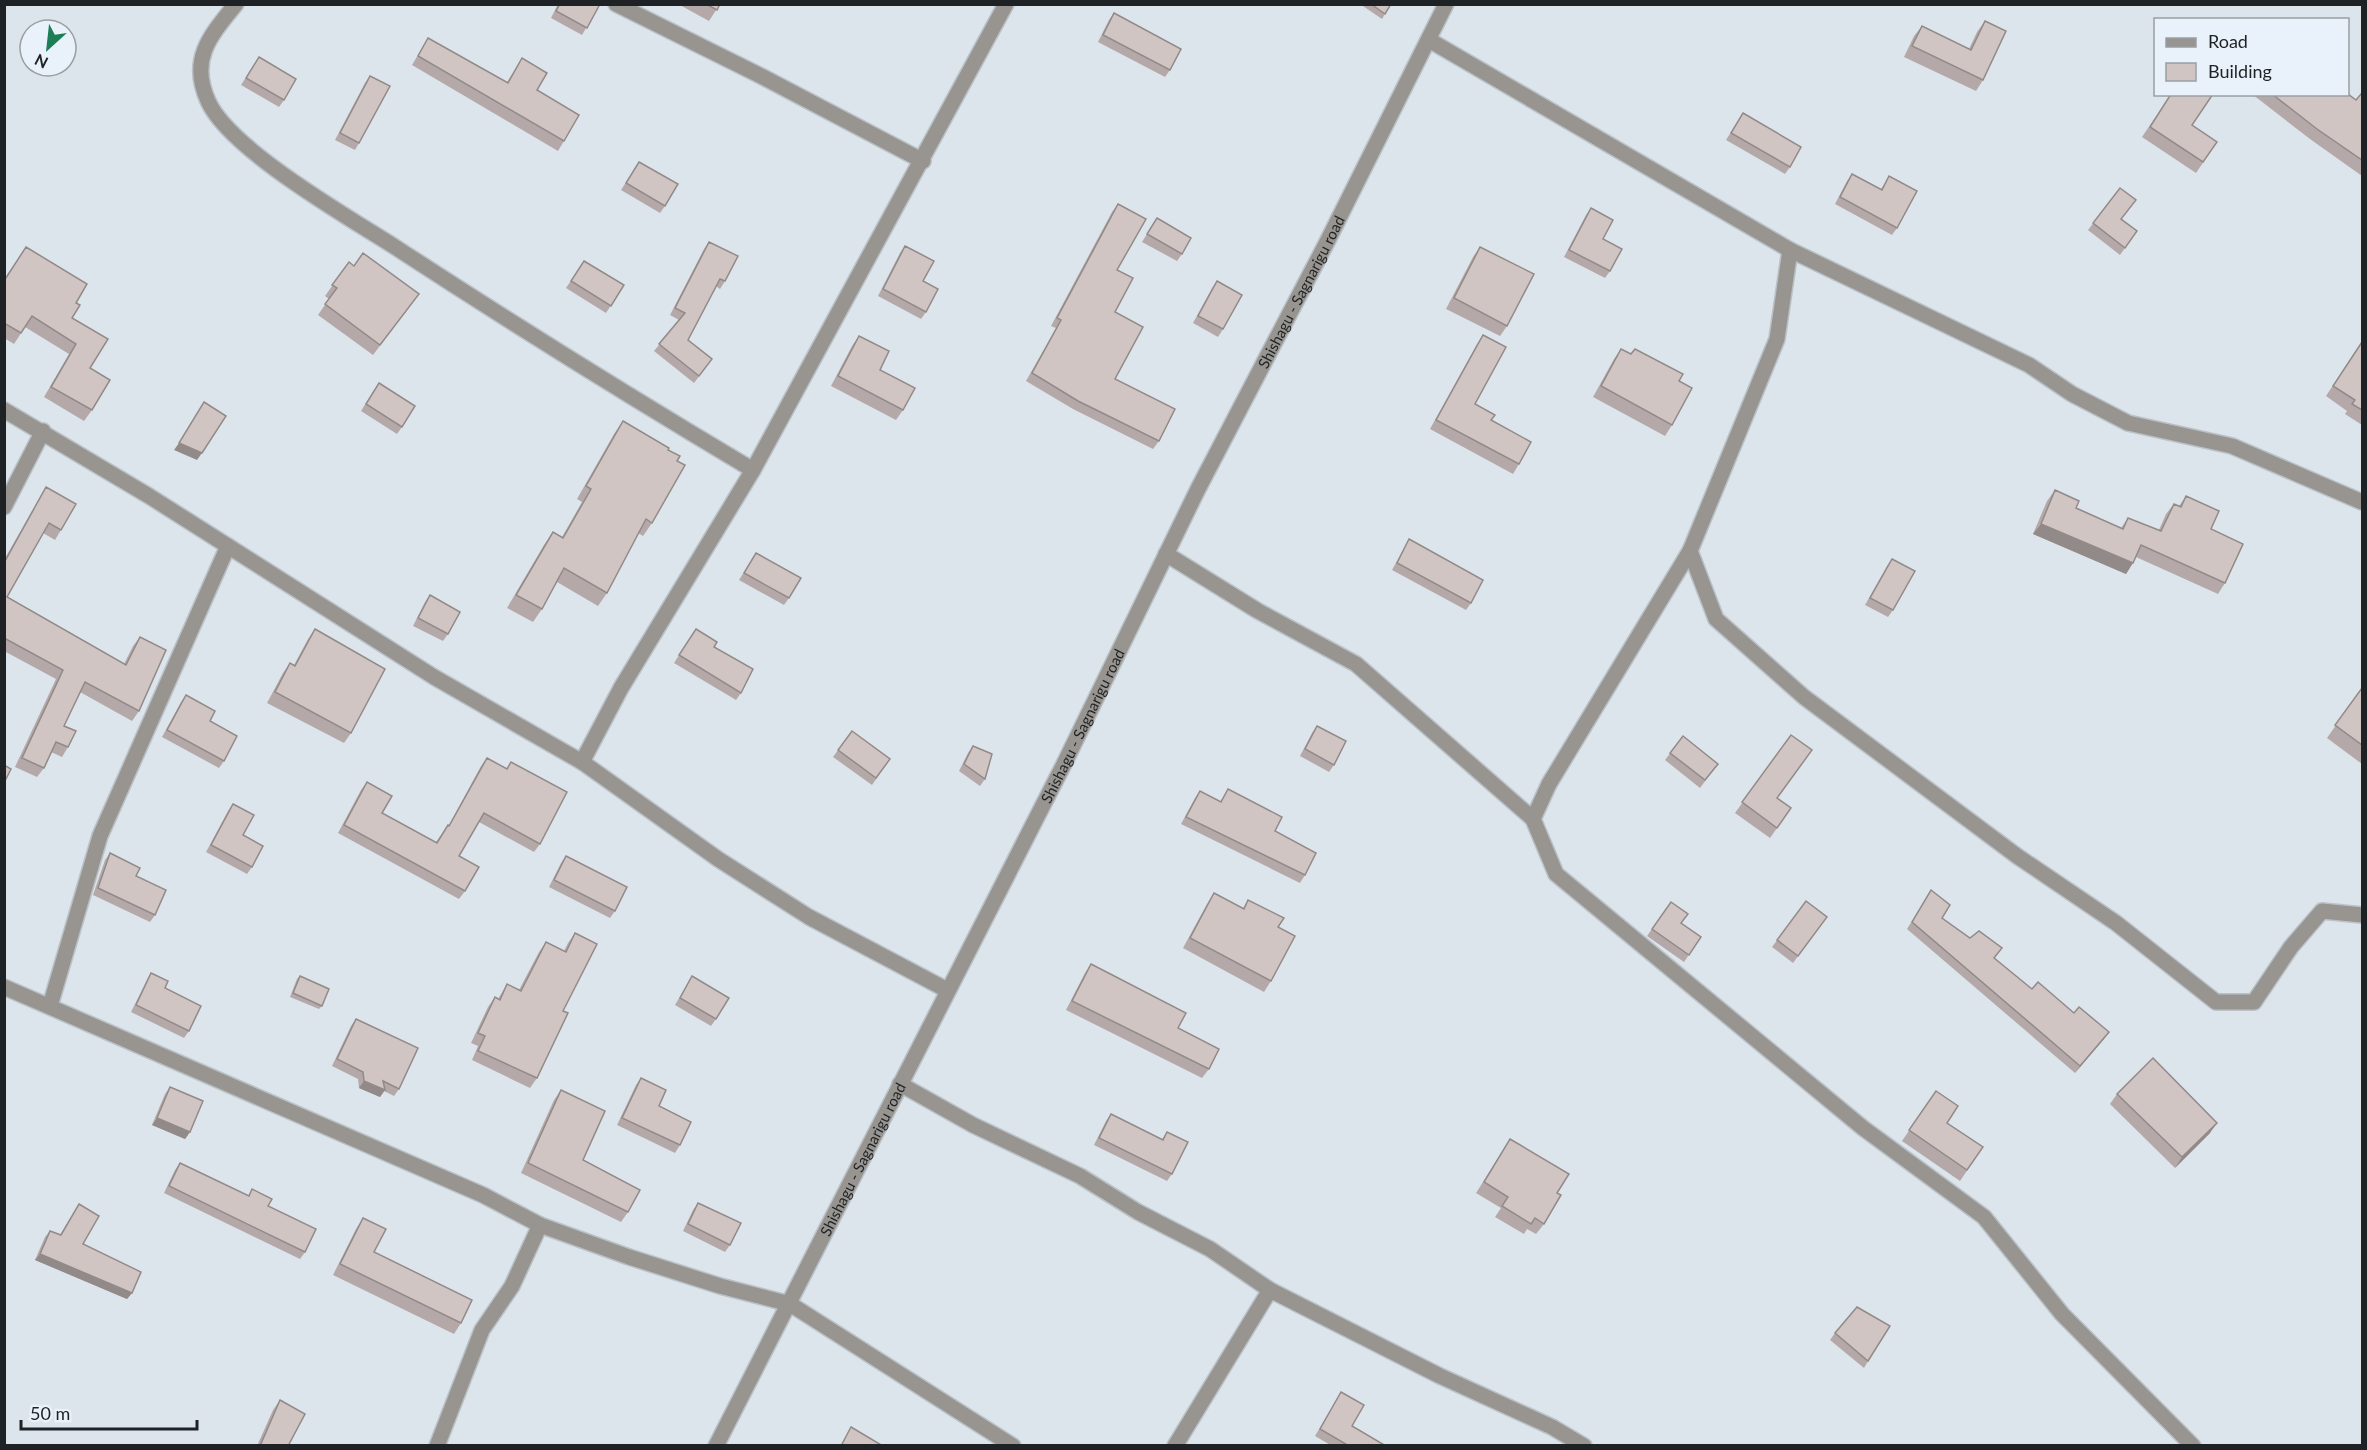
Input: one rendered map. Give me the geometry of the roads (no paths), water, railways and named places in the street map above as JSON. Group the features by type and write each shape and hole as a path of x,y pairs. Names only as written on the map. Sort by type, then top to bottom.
{"street":[{"path":"236,4 206,44 198,72 208,102 239,141 316,196 576,365 753,470"},
{"path":"616,4 761,76 923,161"},
{"path":"582,762 616,698 753,470 923,161 1006,4"},
{"name":"Shishagu - Sagnarigu road","path":"716,1446 1064,764 1166,555 1446,4"},
{"path":"1429,40 1790,250 2029,365 2072,394 2128,423 2232,446 2362,502"},
{"path":"1533,819 1549,784 1690,551 1777,339 1790,250"},
{"path":"4,410 43,431 434,677 582,762 765,890 809,917 947,990"},
{"path":"4,507 43,431"},
{"path":"50,1006 100,836 228,546"},
{"path":"1690,551 1716,619 1804,697 2017,856 2116,923 2216,1002 2254,1002 2291,947 2322,911 2362,915"},
{"path":"1166,555 1258,610 1356,664 1533,819 1556,874 1863,1128 1984,1217 2062,1314 2193,1446"},
{"path":"4,987 483,1195 540,1225 708,1282 790,1304 1013,1446"},
{"path":"900,1084 973,1125 1080,1176 1138,1212 1210,1249 1270,1290 1440,1376 1552,1427 1584,1446"},
{"path":"437,1446 483,1330 512,1286 540,1225"},
{"path":"1174,1446 1270,1290"}]}
